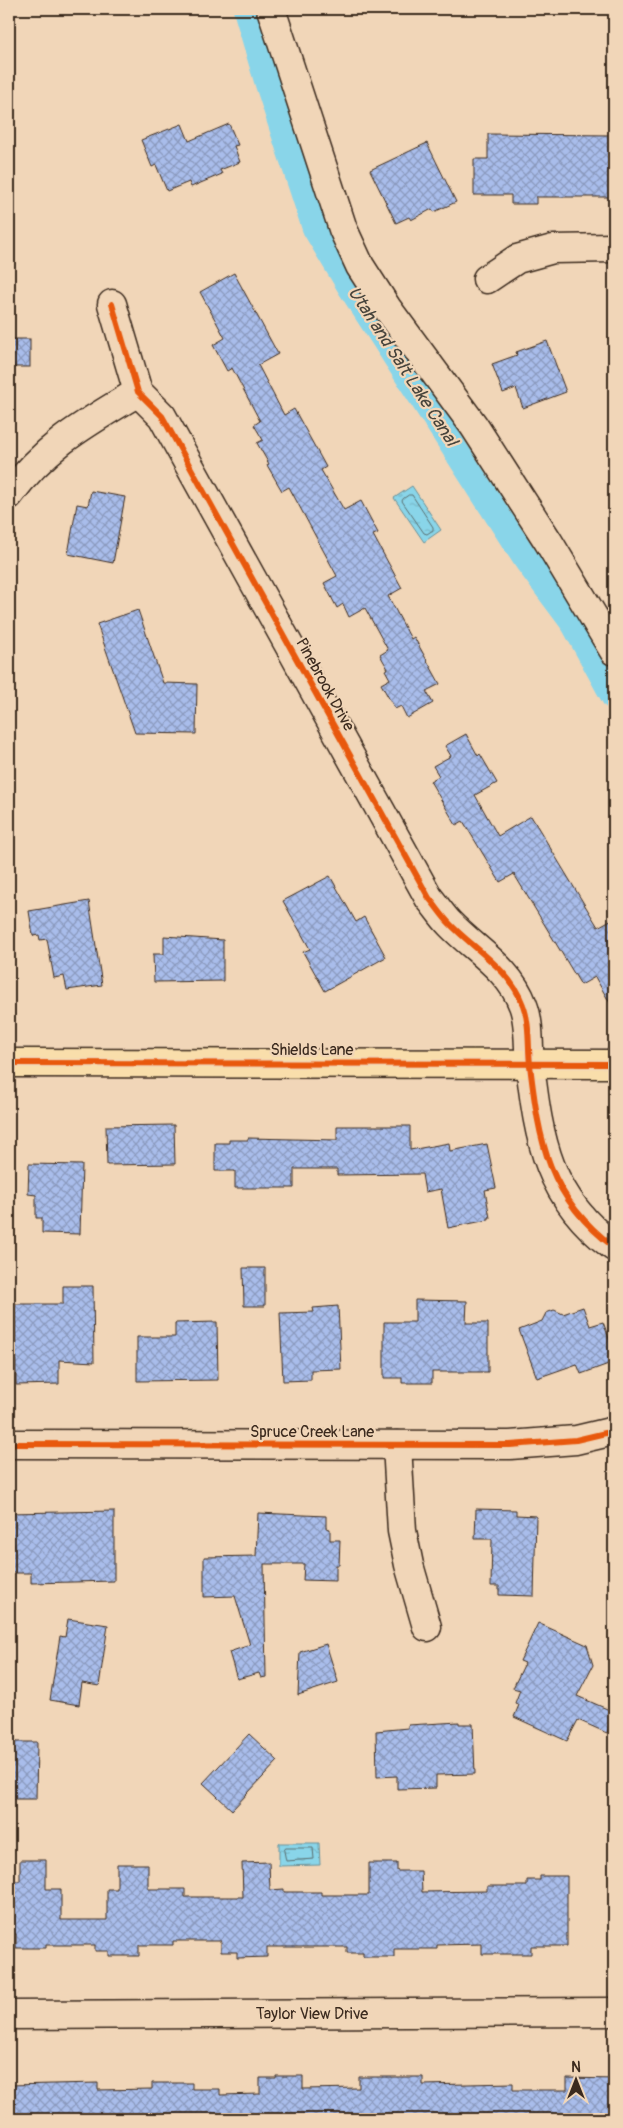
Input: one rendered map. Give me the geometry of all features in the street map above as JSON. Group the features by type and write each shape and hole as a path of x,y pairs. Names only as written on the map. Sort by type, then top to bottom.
{"main road":[{"name":"Shields Lane","path":"9,1063 614,1064"}],"street":[{"path":"271,9 343,229 360,266 387,308 474,426 548,540 614,651"},
{"path":"487,280 517,259 553,249 614,248"},
{"name":"Pinebrook Drive","path":"112,304 138,392 162,416 429,898 450,924 500,968 513,984 524,1005 530,1063 542,1142 555,1179 578,1213 614,1247"},
{"path":"9,495 30,468 65,437 138,392"},
{"name":"Spruce Creek Lane","path":"9,1444 544,1444 576,1440 614,1431"},
{"path":"397,1445 402,1531 409,1565 427,1627"},
{"name":"Taylor View Drive","path":"9,2015 614,2012"}],"water":[{"path":"412,486 441,530 424,542 394,498"},
{"path":"279,1843 319,1843 320,1865 279,1866"}],"building":[{"path":"182,124 189,141 229,124 238,145 234,146 240,162 220,170 222,174 191,187 189,182 167,191 156,165 152,167 141,140"},
{"path":"488,134 611,135 612,197 536,197 536,204 511,204 511,195 474,195 474,159 488,159"},
{"path":"427,143 456,202 434,212 432,209 411,220 409,217 396,223 370,170"},
{"path":"234,273 278,354 258,365 284,415 294,409 326,467 321,470 344,510 361,501 378,533 373,535 402,588 388,596 411,639 414,637 440,684 426,691 433,703 407,718 401,706 395,709 381,684 390,679 385,670 388,669 380,655 388,650 365,608 349,617 343,604 337,608 324,583 337,576 289,487 282,491 267,465 269,464 257,443 263,440 254,425 260,421 232,368 227,371 213,345 225,338 200,292"},
{"path":"9,339 30,339 30,367 9,367"},
{"path":"547,341 566,392 523,408 516,388 503,393 492,364 517,355 516,352"},
{"path":"91,491 125,497 113,563 68,554 77,504 88,506"},
{"path":"138,610 163,683 197,684 196,734 135,733 97,624"},
{"path":"466,734 478,756 480,754 497,783 475,795 498,836 531,816 598,927 614,918 614,1010 595,977 581,985 514,874 500,882 463,821 456,825 430,781 439,776 433,766 451,756 445,746"},
{"path":"330,876 356,922 364,917 386,957 325,991 303,952 310,949 283,901"},
{"path":"89,901 102,985 67,990 64,976 54,978 47,939 40,940 39,935 33,936 29,911"},
{"path":"164,936 223,940 223,981 154,982 153,954 164,954"},
{"path":"174,1125 175,1164 107,1165 106,1126"},
{"path":"337,1126 410,1126 410,1150 449,1143 450,1151 487,1144 496,1188 485,1190 490,1218 448,1228 441,1189 425,1192 422,1174 337,1175 337,1169 294,1169 294,1188 235,1188 235,1171 215,1171 215,1143 229,1143 229,1140 248,1140 248,1138 337,1140"},
{"path":"29,1164 82,1165 80,1234 42,1233 42,1218 36,1218 36,1195 28,1194"},
{"path":"243,1268 265,1268 265,1306 244,1306"},
{"path":"63,1286 93,1286 94,1362 59,1360 59,1384 16,1385 15,1304 63,1304"},
{"path":"415,1300 467,1301 466,1323 488,1323 488,1372 432,1372 432,1383 402,1383 402,1378 384,1378 384,1322 415,1322"},
{"path":"338,1306 341,1369 311,1370 311,1380 283,1381 280,1313 314,1312 313,1308"},
{"path":"583,1307 590,1326 603,1322 614,1352 614,1362 581,1374 577,1364 537,1378 519,1330 542,1321 546,1313 554,1310 563,1314"},
{"path":"217,1322 218,1380 137,1381 137,1337 175,1337 175,1323"},
{"path":"476,1509 516,1510 516,1515 536,1516 534,1596 499,1595 499,1586 491,1586 492,1539 475,1539"},
{"path":"114,1511 114,1581 31,1583 31,1573 9,1573 9,1513"},
{"path":"258,1513 326,1516 326,1528 330,1529 330,1540 340,1540 339,1565 336,1565 336,1581 303,1580 304,1564 264,1564 266,1677 261,1678 259,1673 237,1679 229,1652 250,1645 235,1596 204,1597 204,1557 256,1556"},
{"path":"68,1619 108,1625 99,1686 82,1683 79,1705 50,1700 60,1636 65,1637"},
{"path":"538,1623 587,1645 593,1665 577,1696 614,1712 607,1733 578,1720 567,1741 514,1717 519,1705 515,1703 520,1690 513,1688 525,1663 520,1661"},
{"path":"326,1644 338,1682 298,1695 300,1652"},
{"path":"459,1722 459,1724 473,1724 475,1774 436,1775 436,1788 397,1789 397,1776 377,1777 376,1731 408,1728 408,1725"},
{"path":"249,1734 278,1761 232,1810 203,1783"},
{"path":"12,1742 37,1742 36,1799 9,1799 9,1748 12,1748"},
{"path":"20,1860 46,1860 46,1889 61,1889 61,1920 107,1920 107,1889 117,1889 117,1864 148,1864 148,1889 185,1889 185,1897 243,1897 242,1863 269,1862 270,1890 284,1889 284,1892 321,1892 321,1895 369,1895 369,1863 397,1863 397,1871 421,1871 422,1892 487,1891 487,1886 527,1886 527,1880 540,1880 540,1876 567,1876 567,1946 531,1946 531,1954 482,1954 482,1944 437,1945 437,1949 394,1949 394,1957 363,1957 363,1953 347,1953 347,1947 267,1947 267,1957 237,1958 237,1952 221,1952 221,1941 173,1941 173,1945 139,1945 139,1956 109,1956 109,1951 95,1951 95,1945 46,1945 46,1948 16,1948 16,1934 9,1934 9,1881 20,1881"},
{"path":"276,2076 303,2076 303,2089 359,2088 359,2077 423,2077 423,2085 513,2083 513,2090 567,2090 567,2078 614,2079 614,2119 9,2119 9,2085 98,2083 98,2090 152,2089 152,2083 192,2083 192,2089 220,2089 220,2095 260,2094 260,2078 276,2078"}],"waterway":[{"name":"Utah and Salt Lake Canal","path":"246,9 268,84 315,228 351,288 527,561 574,624 614,697"}],"cycle path":[{"path":"112,304 138,392 162,416 429,898 444,918 501,970 517,992 527,1019 533,1093 543,1143 551,1166 561,1188 574,1209 614,1247"},
{"path":"9,1063 614,1064"},
{"path":"9,1444 510,1445 576,1440 614,1431"}]}
